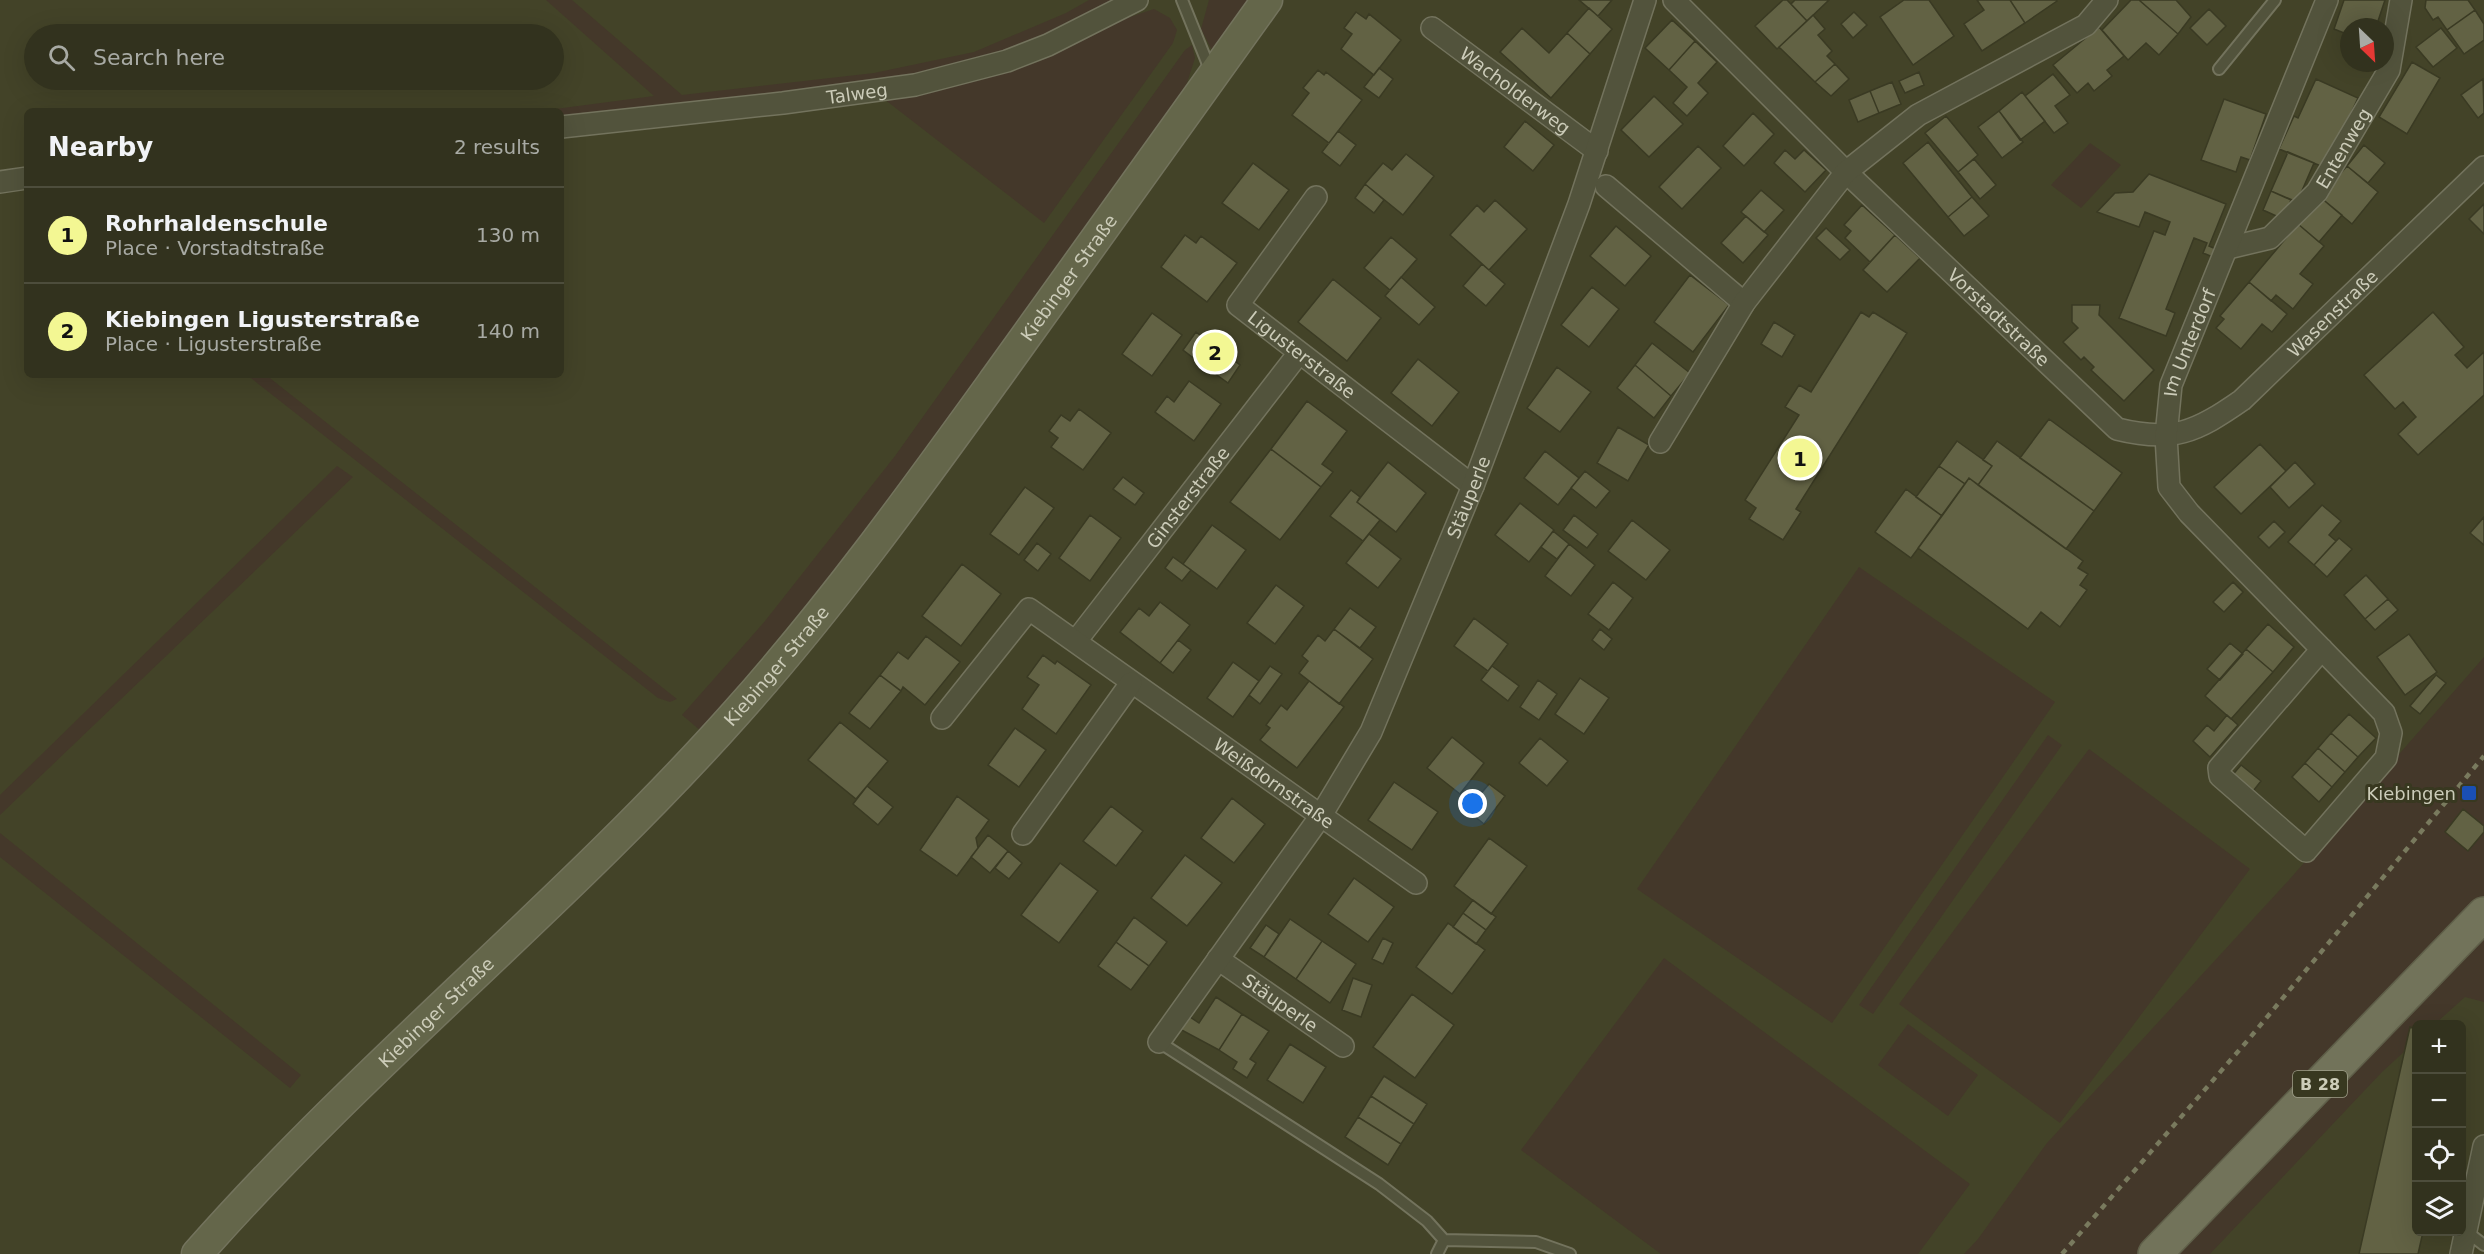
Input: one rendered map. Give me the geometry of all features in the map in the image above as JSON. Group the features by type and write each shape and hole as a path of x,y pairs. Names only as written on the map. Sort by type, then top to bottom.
{"main road":[{"name":"B 28","path":"2155,1254 2484,914"}],"street":[{"name":"Talweg","path":"564,127 783,103 915,85 1007,61 1048,45 1137,0"},
{"name":"Kiebinger Straße","path":"197,1254 332,1112 647,808 766,679 893,521 1267,0"},
{"name":"Stäuperle","path":"1159,1042 1320,817 1371,732 1473,486 1597,151 1645,0"},
{"name":"Vorstadtstraße","path":"1674,0 1846,172 2117,429 2142,435 2166,436"},
{"path":"1660,442 1744,303 1846,172 1918,115 2086,24 2107,0"},
{"name":"Im Unterdorf","path":"2322,650 2219,768 2220,776 2306,851 2386,758 2391,733 2384,713 2188,513 2169,487 2166,436 2171,386 2327,0"},
{"name":"Entenweg","path":"2228,248 2270,238 2317,192 2389,70 2401,0"},
{"name":"Wacholderweg","path":"1432,28 1597,151"},
{"name":"Wasenstraße","path":"2166,436 2212,421 2242,400 2484,167"},
{"path":"0,182 24,178"},
{"path":"1606,186 1744,303"},
{"name":"Ligusterstraße","path":"1316,197 1238,305 1473,486"},
{"name":"Ginsterstraße","path":"1076,641 1299,353"},
{"name":"Weißdornstraße","path":"942,718 1029,609 1416,883"},
{"path":"1023,834 1131,683"},
{"name":"Stäuperle","path":"1218,958 1343,1046"},
{"path":"2461,1254 2484,1146"}],"lane":[{"path":"1182,0 1213,75"},
{"path":"2220,69 2275,0"},
{"path":"1159,1042 1379,1184 1427,1221 1444,1240 1536,1242 1570,1254"},
{"path":"2467,1232 2484,1245"},
{"path":"1437,1254 1444,1240"}],"shaded area":[{"path":"546,0 572,0 682,95 874,73 974,52 1066,13 1089,0 1118,0 1028,43 990,56 921,73 819,91 564,119 563,108 654,96"},
{"path":"1209,0 1250,0 1213,52 1201,29"},
{"path":"1154,9 1170,18 1177,30 1173,43 1044,223 884,99"},
{"path":"1192,45 1195,58 1185,89 874,523 701,731 682,715 765,621 895,456 1185,50"},
{"path":"2090,143 2121,165 2081,208 2051,185"},
{"path":"251,378 270,378 677,699 670,702 658,698"},
{"path":"337,466 353,477 0,815 0,795"},
{"path":"1859,567 2055,702 1832,1023 1637,889"},
{"path":"2484,657 2484,1002 2465,997 2439,1020 2412,1020 2412,1045 2382,1072 2210,1254 1964,1254 1978,1239 2047,1143 2289,880"},
{"path":"2048,735 2062,745 1873,1014 1859,1005"},
{"path":"2089,749 2250,869 2060,1123 1899,1004"},
{"path":"0,833 301,1075 290,1088 0,857"},
{"path":"1664,958 1970,1184 1918,1254 1661,1254 1521,1150"},
{"path":"1908,1024 1978,1075 1948,1116 1878,1065"}],"building":[{"path":"1579,0 1612,0 1598,16"},
{"path":"1783,0 1787,0 1807,21 1777,49 1755,26"},
{"path":"1795,0 1829,0 1807,21 1791,4"},
{"path":"1904,0 1929,0 1954,36 1913,65 1880,17"},
{"path":"1977,0 2010,0 2025,23 1982,51 1964,24 1984,10"},
{"path":"2010,0 2056,0 2057,1 2025,23"},
{"path":"2131,0 2139,0 2178,34 2159,55 2146,43 2128,60 2102,30"},
{"path":"2139,0 2176,0 2191,17 2178,34"},
{"path":"2344,0 2385,0 2379,18 2340,18 2340,31 2334,29"},
{"path":"2426,0 2468,0 2475,10 2447,30 2438,17 2433,20 2425,8"},
{"path":"1589,8 1612,29 1590,54 1567,33"},
{"path":"2209,9 2226,26 2207,45 2190,28"},
{"path":"2475,10 2484,24 2484,40 2464,54 2447,30"},
{"path":"1356,12 1366,19 1369,14 1401,40 1374,75 1341,49 1352,34 1344,28"},
{"path":"1854,12 1867,25 1853,38 1841,24"},
{"path":"1813,15 1825,29 1818,35 1832,51 1827,56 1835,64 1815,82 1779,47"},
{"path":"1672,20 1695,41 1669,70 1645,48"},
{"path":"2099,27 2124,56 2107,70 2112,76 2094,91 2088,83 2077,93 2053,65"},
{"path":"1522,28 1549,53 1567,33 1590,54 1551,98 1500,52"},
{"path":"2441,28 2457,48 2433,67 2416,47"},
{"path":"1695,41 1717,62 1698,83 1708,93 1687,116 1673,103 1687,87 1669,70"},
{"path":"2412,62 2440,78 2407,134 2379,117"},
{"path":"1835,64 1849,79 1831,96 1815,82"},
{"path":"1379,68 1393,79 1379,98 1364,87"},
{"path":"1318,70 1324,75 1326,72 1362,100 1329,143 1292,115 1309,93 1303,88"},
{"path":"1919,72 1924,85 1905,93 1899,81"},
{"path":"2053,74 2070,95 2055,106 2068,123 2054,133 2025,96"},
{"path":"2316,79 2358,98 2330,159 2321,166 2279,149 2294,116 2298,118"},
{"path":"2483,79 2484,113 2478,118 2461,95"},
{"path":"1892,82 1901,104 1879,113 1870,91"},
{"path":"1870,91 1879,113 1858,122 1849,100"},
{"path":"2022,92 2045,121 2020,140 1999,111"},
{"path":"1654,96 1683,124 1649,157 1621,130"},
{"path":"2224,99 2266,114 2250,160 2241,157 2236,172 2201,160"},
{"path":"1999,111 2023,142 2002,158 1978,127"},
{"path":"1753,113 1774,134 1744,166 1723,146"},
{"path":"1946,116 1978,155 1958,172 1925,133"},
{"path":"1525,121 1554,145 1533,171 1504,147"},
{"path":"1338,131 1356,145 1340,166 1322,152"},
{"path":"1928,142 1972,197 1948,217 1903,163"},
{"path":"2364,145 2385,163 2368,183 2347,166"},
{"path":"1698,146 1721,168 1682,209 1659,187"},
{"path":"1785,150 1795,159 1804,150 1826,170 1805,192 1774,163"},
{"path":"2288,152 2314,163 2297,202 2271,191"},
{"path":"1406,154 1434,176 1403,215 1365,184 1383,163 1392,170"},
{"path":"1974,159 1996,185 1980,199 1958,172"},
{"path":"1253,163 1289,190 1259,230 1222,203"},
{"path":"2347,166 2378,192 2352,224 2320,197"},
{"path":"2149,174 2226,204 2209,246 2216,249 2213,257 2203,253 2207,243 2194,238 2166,309 2175,313 2166,336 2119,318 2154,231 2165,235 2170,222 2145,212 2139,227 2097,212 2115,193 2133,192"},
{"path":"1365,184 1384,200 1374,213 1355,198"},
{"path":"1761,190 1784,210 1764,232 1741,212"},
{"path":"2271,191 2291,200 2283,219 2263,210"},
{"path":"1972,197 1989,216 1964,236 1948,217"},
{"path":"2320,197 2342,215 2319,242 2298,224"},
{"path":"1495,200 1527,229 1489,270 1450,235 1477,205 1484,212"},
{"path":"2484,204 2484,234 2469,219"},
{"path":"1862,205 1895,235 1870,262 1845,238 1851,231 1844,225"},
{"path":"1746,216 1768,235 1743,263 1721,243"},
{"path":"2298,224 2324,246 2300,274 2313,284 2293,309 2276,295 2271,301 2249,282"},
{"path":"1616,226 1651,256 1625,286 1590,256"},
{"path":"1826,228 1850,250 1840,260 1816,238"},
{"path":"1185,235 1196,243 1201,236 1237,263 1207,302 1161,267"},
{"path":"1895,235 1920,258 1887,292 1863,270"},
{"path":"1391,237 1417,259 1390,290 1364,268"},
{"path":"1482,264 1505,284 1486,306 1463,286"},
{"path":"1690,275 1729,305 1693,352 1654,322"},
{"path":"1401,277 1435,307 1419,325 1385,296"},
{"path":"1333,279 1381,318 1347,361 1298,322"},
{"path":"2249,282 2287,314 2272,332 2262,324 2241,349 2216,328 2224,319 2220,316"},
{"path":"1592,287 1619,309 1589,347 1561,325"},
{"path":"2072,305 2100,305 2099,315 2154,370 2124,401 2091,370 2094,367 2084,357 2081,360 2063,342 2078,328 2072,322"},
{"path":"1861,312 1869,317 1873,312 1907,333 1796,509 1801,512 1783,540 1749,519 1756,508 1745,500 1799,415 1785,407 1799,385 1811,392"},
{"path":"2433,312 2464,347 2455,355 2467,368 2484,352 2484,395 2418,455 2398,434 2416,417 2403,402 2395,409 2364,375"},
{"path":"1152,313 1182,335 1152,376 1122,354"},
{"path":"1774,322 1795,335 1782,357 1761,344"},
{"path":"1196,332 1214,346 1200,363 1183,350"},
{"path":"1652,343 1690,373 1671,396 1635,365"},
{"path":"1214,346 1223,352 1217,359 1208,352"},
{"path":"1223,352 1240,365 1228,383 1210,370"},
{"path":"1418,359 1459,392 1432,426 1391,393"},
{"path":"1635,365 1671,396 1654,418 1617,388"},
{"path":"1557,367 1591,392 1560,432 1527,408"},
{"path":"1189,381 1221,404 1194,441 1155,412 1167,396 1174,402"},
{"path":"1307,401 1347,431 1322,464 1333,472 1321,487 1271,449"},
{"path":"1079,409 1111,433 1083,470 1051,447 1058,438 1049,431 1061,415 1070,421"},
{"path":"2049,419 2122,473 2094,511 2020,458"},
{"path":"1618,427 1649,445 1628,481 1597,463"},
{"path":"1957,441 1992,466 1978,485 1969,478 1965,484 1939,466"},
{"path":"1997,441 2094,511 2066,549 1978,485 1992,466 1983,460"},
{"path":"2260,444 2286,471 2241,514 2214,487"},
{"path":"1271,449 1321,487 1280,540 1230,502"},
{"path":"1545,451 1579,478 1558,505 1524,478"},
{"path":"1388,462 1426,493 1396,532 1357,502"},
{"path":"2295,462 2315,484 2289,508 2270,487"},
{"path":"1939,466 1965,484 1942,516 1916,497"},
{"path":"1585,471 1610,491 1596,508 1571,488"},
{"path":"1123,477 1144,493 1135,505 1113,489"},
{"path":"1969,478 2083,561 2078,568 2088,574 2080,585 2087,590 2060,627 2041,612 2028,629 1918,548"},
{"path":"1025,487 1054,508 1019,555 990,534"},
{"path":"1906,489 1942,516 1911,558 1875,532"},
{"path":"1351,490 1360,497 1357,502 1380,520 1363,541 1330,516"},
{"path":"1520,503 1554,530 1529,562 1495,535"},
{"path":"2322,505 2341,521 2329,535 2336,541 2314,565 2288,542"},
{"path":"1090,515 1121,538 1090,581 1059,558"},
{"path":"1574,515 1598,534 1587,548 1563,530"},
{"path":"2484,517 2484,545 2470,533"},
{"path":"1632,520 1670,550 1646,580 1608,551"},
{"path":"2274,521 2285,532 2269,548 2258,537"},
{"path":"1212,525 1246,550 1217,589 1183,564"},
{"path":"1553,531 1569,544 1557,559 1541,547"},
{"path":"1369,534 1401,559 1378,588 1346,563"},
{"path":"2339,538 2352,549 2327,577 2314,565"},
{"path":"1037,543 1051,554 1038,571 1024,560"},
{"path":"1569,544 1595,565 1571,596 1545,576"},
{"path":"1173,557 1191,570 1182,581 1165,568"},
{"path":"962,564 1001,594 961,646 922,616"},
{"path":"2366,575 2388,599 2365,619 2344,595"},
{"path":"1613,582 1633,598 1609,630 1588,614"},
{"path":"2233,582 2243,592 2224,612 2213,602"},
{"path":"1276,585 1304,606 1275,644 1247,623"},
{"path":"2388,599 2398,610 2375,630 2365,619"},
{"path":"1160,602 1190,625 1160,663 1120,632 1139,608 1149,616"},
{"path":"1350,608 1376,627 1360,648 1334,629"},
{"path":"1474,618 1508,644 1488,671 1454,646"},
{"path":"2268,624 2294,647 2273,672 2246,649"},
{"path":"1334,629 1373,659 1339,704 1299,673 1308,661 1302,656 1318,635 1325,641"},
{"path":"1600,629 1612,639 1604,650 1592,640"},
{"path":"2409,634 2437,672 2405,695 2377,657"},
{"path":"926,636 960,662 925,705 903,687 901,691 880,675 898,652 908,659"},
{"path":"1178,640 1191,650 1173,673 1160,663"},
{"path":"2230,643 2243,654 2220,680 2207,669"},
{"path":"2246,649 2273,672 2231,719 2205,696"},
{"path":"1043,655 1055,664 1057,661 1091,685 1056,734 1022,709 1039,685 1027,677"},
{"path":"1233,662 1259,681 1233,717 1207,698"},
{"path":"1270,666 1282,674 1260,704 1249,695"},
{"path":"1492,666 1519,686 1508,701 1481,680"},
{"path":"880,675 901,691 870,729 849,713"},
{"path":"2436,675 2446,683 2420,714 2410,706"},
{"path":"1580,678 1609,698 1584,734 1555,714"},
{"path":"1538,680 1557,694 1539,720 1520,707"},
{"path":"1309,681 1344,707 1297,768 1260,740 1270,728 1266,725 1281,705 1287,710"},
{"path":"2349,714 2376,738 2358,757 2331,733"},
{"path":"2227,715 2238,725 2210,757 2193,741 2207,725 2214,731"},
{"path":"840,722 888,761 856,799 808,760"},
{"path":"1015,728 1046,750 1019,787 988,765"},
{"path":"2331,733 2358,757 2345,772 2318,748"},
{"path":"1452,737 1484,763 1460,794 1427,768"},
{"path":"1540,738 1568,761 1547,786 1519,763"},
{"path":"2318,748 2345,772 2332,787 2305,763"},
{"path":"2305,763 2332,787 2319,802 2292,777"},
{"path":"2241,765 2261,781 2250,795 2230,778"},
{"path":"1394,782 1438,812 1412,850 1368,820"},
{"path":"1489,784 1505,796 1484,824 1463,807 1475,792 1479,796"},
{"path":"867,786 893,807 878,825 853,804"},
{"path":"957,796 989,820 976,838 978,848 957,876 920,850"},
{"path":"1232,798 1265,824 1234,863 1201,838"},
{"path":"1111,806 1143,831 1116,866 1083,841"},
{"path":"2463,809 2484,826 2484,832 2468,851 2445,832"},
{"path":"988,835 1008,851 990,873 971,857"},
{"path":"1489,838 1527,866 1491,914 1454,886"},
{"path":"1008,851 1022,863 1009,879 995,868"},
{"path":"1185,855 1222,883 1187,926 1151,898"},
{"path":"1060,863 1098,891 1059,943 1021,915"},
{"path":"1354,878 1394,907 1368,942 1328,914"},
{"path":"1473,900 1496,917 1486,930 1463,913"},
{"path":"1463,913 1486,930 1476,944 1453,927"},
{"path":"1134,917 1167,942 1149,966 1116,942"},
{"path":"1290,919 1322,941 1296,979 1264,957"},
{"path":"1448,923 1485,950 1452,994 1416,967"},
{"path":"1266,925 1279,934 1264,957 1250,948"},
{"path":"1383,938 1393,943 1383,964 1372,959"},
{"path":"1322,941 1356,964 1330,1003 1296,979"},
{"path":"1116,942 1149,966 1131,990 1098,966"},
{"path":"1353,978 1372,985 1361,1017 1342,1010"},
{"path":"1412,994 1454,1025 1415,1078 1373,1047"},
{"path":"1216,997 1242,1014 1219,1050 1176,1027 1184,1013 1199,1023"},
{"path":"1242,1014 1269,1031 1250,1059 1256,1063 1247,1078 1233,1069 1237,1062 1219,1050"},
{"path":"2410,1027 2412,1028 2412,1236 2422,1236 2418,1254 2359,1254"},
{"path":"1290,1044 1326,1067 1303,1103 1267,1080"},
{"path":"1384,1076 1427,1104 1414,1124 1371,1096"},
{"path":"1371,1096 1414,1124 1401,1144 1358,1117"},
{"path":"1358,1117 1401,1144 1388,1165 1345,1137"}],"railway":[{"path":"2062,1254 2248,1040 2484,756"}],"place":[{"name":"Kiebingen Ligusterstraße","path":"1215,352"},
{"name":"Rohrhaldenschule","path":"1800,458"},
{"name":"Kiebingen","path":"2469,793"}]}
